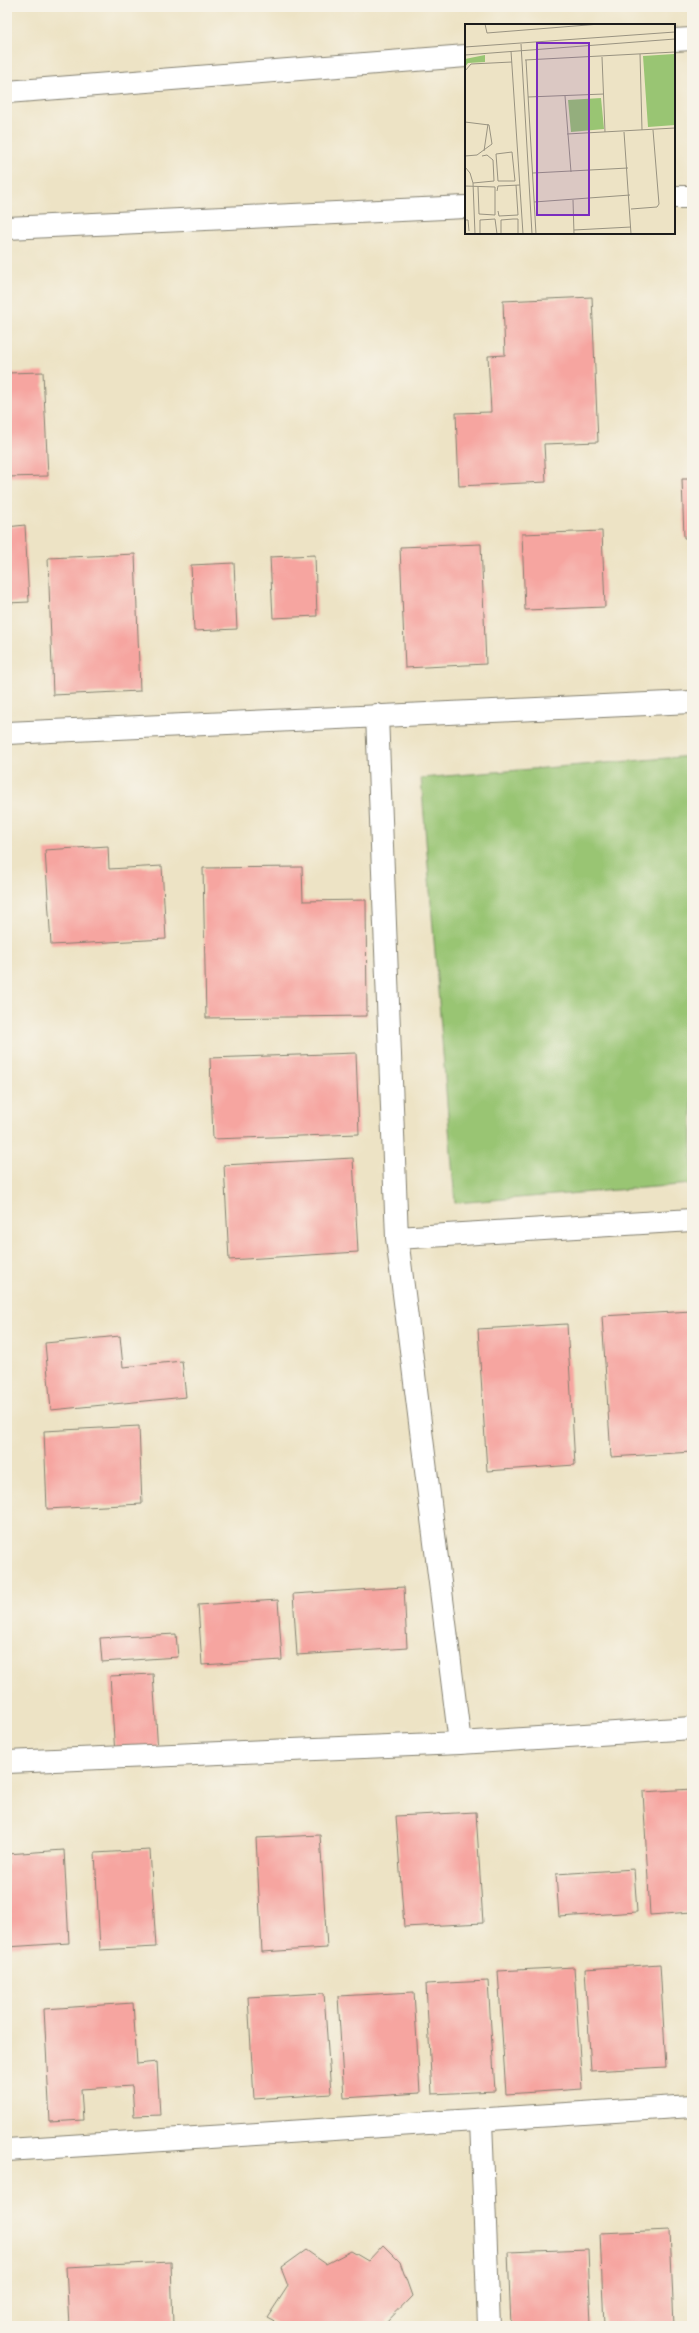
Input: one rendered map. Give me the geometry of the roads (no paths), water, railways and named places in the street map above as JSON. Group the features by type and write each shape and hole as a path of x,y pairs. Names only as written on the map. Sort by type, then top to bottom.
{"street":[{"path":"675,40 692,39"},
{"path":"7,92 465,56"},
{"path":"675,197 692,196"},
{"path":"7,228 465,207"},
{"path":"7,733 377,715 692,702"},
{"path":"377,715 397,1238 460,1743"},
{"path":"397,1238 692,1220"},
{"path":"7,1762 460,1743 692,1728"},
{"path":"7,2150 481,2121 692,2106"},
{"path":"481,2121 489,2326"}]}
